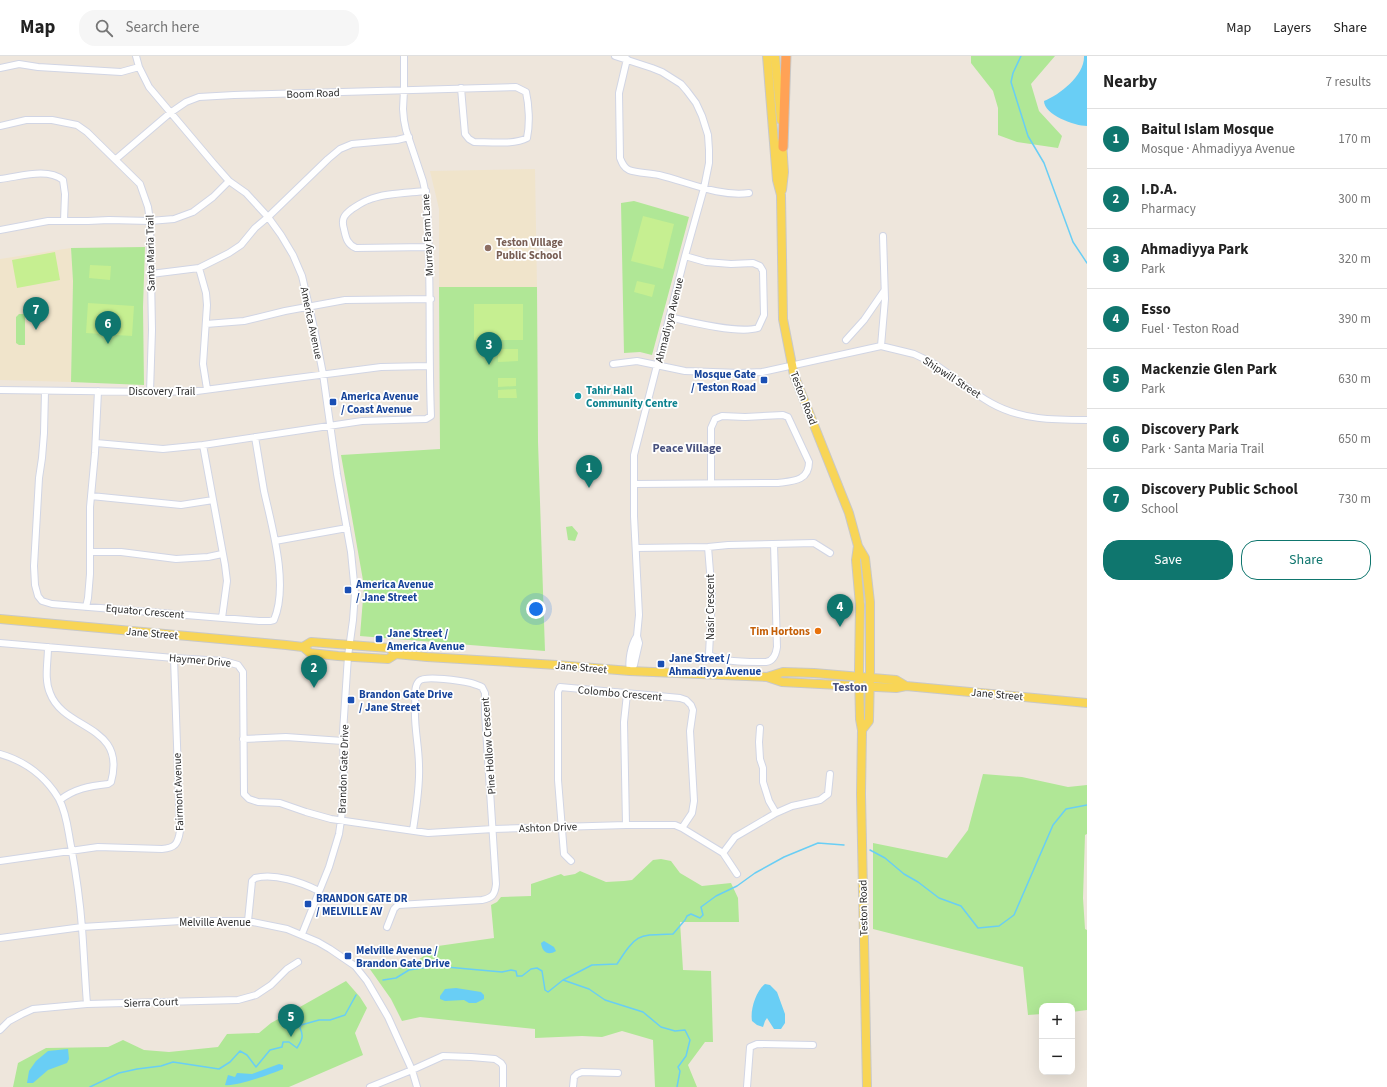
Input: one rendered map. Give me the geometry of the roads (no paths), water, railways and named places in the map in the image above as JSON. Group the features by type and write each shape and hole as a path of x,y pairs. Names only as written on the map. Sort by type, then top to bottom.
{"highway":[{"path":"783,146 786,56"}],"main road":[{"name":"Teston Road","path":"767,56 778,180 781,194"},
{"name":"Teston Road","path":"775,56 784,172 781,194 783,319 794,375 849,513 858,546 865,558 870,602 870,678 869,721 862,730"},
{"name":"Teston Road","path":"858,546 856,560 860,605 859,686 860,719 862,730 861,794 867,1087"},
{"name":"Jane Street","path":"0,619 303,646 311,642 389,648 396,654 434,658 630,671 767,677 782,682 896,688 906,686 1087,703"},
{"name":"Jane Street","path":"303,646 310,653 388,659 396,654"},
{"name":"Jane Street","path":"767,677 783,672 814,673 896,680 906,686"}],"street":[{"name":"America Avenue","path":"136,56 139,67 149,87 170,113 230,181 246,193 268,217 293,255 302,276 323,374 330,427 352,560 355,593 350,645"},
{"name":"Murray Farm Lane","path":"330,427 362,421 426,419 431,416 429,366 430,299 426,191 406,130 403,109 404,56"},
{"name":"Ahmadiyya Avenue","path":"615,56 652,68 674,79 687,91 702,116 708,135 710,150 704,188 634,455 636,577 639,615 637,636 639,643 634,665 630,671"},
{"path":"627,60 619,92 620,158 624,167 630,171 646,172 704,188 739,195 749,193"},
{"path":"0,68 19,64 38,67 121,72 139,67"},
{"name":"Boom Road","path":"116,159 170,113 186,102 199,97 207,96 461,88 516,87 526,92 528,99 527,138 512,142 474,142 468,139 465,134 461,88"},
{"name":"Santa Maria Trail","path":"0,126 26,120 52,120 77,125 87,132 116,159 140,184 148,207 150,221 150,392"},
{"path":"151,274 199,268 236,249 255,228 328,159 346,146 352,144 397,140 409,137"},
{"path":"0,179 36,174 57,175 63,180 65,194 64,221"},
{"path":"0,230 38,223 64,221 150,221 174,219 193,212 213,197 230,181"},
{"path":"426,191 376,197 368,200 347,213 341,222 347,240 350,245 356,248 428,247"},
{"path":"881,346 885,291 883,236"},
{"path":"669,317 696,324 750,329 758,328 764,315 763,271 760,266 753,263 731,264 706,262 685,256"},
{"path":"199,268 206,293 206,324 203,364 207,389"},
{"path":"846,340 864,320 885,291"},
{"path":"206,324 244,321 285,311 310,308 345,300 430,299"},
{"name":"Shipwill Street","path":"612,364 637,361 685,371 740,373 762,372 881,346 924,358 991,403 1022,415 1050,420 1087,420"},
{"name":"Discovery Trail","path":"0,390 98,390 150,392 197,391 381,367 429,366"},
{"path":"86,607 89,588 91,496 96,443 98,390"},
{"name":"Equator Crescent","path":"45,391 44,432 42,458 38,478 34,548 35,585 38,596 46,603 259,621 274,620 278,604 280,584 275,541 263,482 256,437"},
{"path":"634,484 778,483 795,481 805,475 809,468 809,462 788,417 783,415 745,417 722,416 715,419 711,428 711,483"},
{"path":"96,443 162,449 203,445 330,427"},
{"path":"203,445 220,531 226,581 222,618"},
{"path":"91,496 181,505 213,500"},
{"path":"275,541 347,528"},
{"path":"636,548 814,543 830,553"},
{"name":"Nasir Crescent","path":"708,547 712,596 709,654 712,657 729,661 766,662 774,658 777,647 774,544"},
{"path":"90,552 121,552 176,559 208,557 222,554"},
{"name":"Haymer Drive","path":"0,643 233,662 241,668 243,672 244,794 247,798 258,802 280,803 331,819 341,820"},
{"name":"Brandon Gate Drive","path":"302,934 334,852 341,820 344,789 343,741 350,645"},
{"path":"48,647 47,684 50,694 63,712 100,735 109,748 114,766 111,782 108,784 80,789 70,793 60,800"},
{"name":"Fairmont Avenue","path":"0,861 98,847 162,849 175,846 178,841 180,831 174,658"},
{"name":"Pine Hollow Crescent","path":"413,830 418,795 419,765 415,694 418,682 427,678 473,683 482,687 485,693 493,829"},
{"name":"Colombo Crescent","path":"562,827 558,780 558,692 560,687 680,698 686,700 691,705 693,710 690,731 694,801 692,813 682,828"},
{"path":"626,825 624,722 627,694"},
{"path":"760,728 759,742 763,782 769,801 776,813"},
{"path":"243,739 286,737 343,741"},
{"path":"0,754 20,761 30,767 50,787 60,800 68,823 72,851 82,927 87,1004"},
{"path":"723,853 735,837 776,813 792,806 820,800 828,794 830,774"},
{"name":"Ashton Drive","path":"341,820 428,833 493,829 675,825 723,853 738,874"},
{"path":"562,827 564,854 571,860"},
{"path":"387,927 394,909 398,905 482,900 493,896 495,893 496,884 493,829"},
{"path":"248,921 252,881 255,878 259,877 292,880 304,883 319,892"},
{"name":"Melville Avenue","path":"0,938 82,927 181,921 248,921 287,929 302,934 318,942 355,966 367,981 388,1016 412,1070 416,1087"},
{"name":"Sierra Court","path":"0,1030 9,1021 33,1009 87,1004 238,1000 256,995 271,985 287,969 298,962"},
{"path":"747,1087 750,1047 757,1044 813,1045"},
{"path":"370,1087 443,1056 495,1059 503,1066 503,1087"},
{"path":"573,1087 574,1077 582,1072 618,1074"}],"water":[{"path":"1084,56 1087,56 1087,126 1068,122 1054,115 1045,106 1044,101 1064,89 1076,77 1083,63"},
{"path":"544,941 554,947 556,951 548,953 544,951 541,943"},
{"path":"765,984 770,985 777,992 785,1014 785,1023 781,1029 774,1029 767,1018 763,1027 752,1021 754,1001 759,991"},
{"path":"456,988 481,992 484,995 484,999 476,1003 469,1003 464,1000 445,1001 440,999 440,996 445,989"},
{"path":"68,1049 69,1059 67,1063 48,1070 33,1083 27,1083 29,1071 36,1061 48,1051"},
{"path":"279,1064 283,1065 283,1069 245,1082 225,1085 228,1075 235,1077 237,1073 252,1074"}],"waterway":[{"path":"1021,56 1013,73 1011,82 1028,136 1044,163 1073,242 1087,263"},
{"path":"870,850 885,858 904,874 918,882 939,898 961,906 978,928 999,926 1014,915 1053,825 1066,809 1087,805"},
{"path":"383,980 396,978 409,970 435,966 502,972 511,970 516,971 517,976 522,976 531,969 537,968 542,971 545,990 548,992 563,980 592,965 617,964 629,946 639,938 652,935 673,934 687,916 691,914 700,918 703,915 701,907 716,896 737,886 755,873 784,857 818,843 844,845"},
{"path":"563,980 589,989 605,1000 643,1012 661,1027 675,1031 685,1030 690,1040 686,1056 678,1067 680,1071 677,1087"},
{"path":"90,1087 119,1073 161,1066 173,1062 219,1069 230,1062 240,1051 247,1055 256,1067 270,1050 282,1047 283,1042 289,1042 297,1048 302,1038 300,1028 301,1025 319,1020 330,1020 345,1015 356,995"}],"place":[{"name":"Teston Village Public School","path":"488,248"},
{"name":"Discovery Public School","path":"36,330"},
{"name":"Discovery Park","path":"108,344"},
{"name":"Ahmadiyya Park","path":"489,365"},
{"name":"Mosque Gate / Teston Road","path":"764,380"},
{"name":"Tahir Hall Community Centre","path":"578,396"},
{"name":"America Avenue / Coast Avenue","path":"333,402"},
{"name":"Baitul Islam Mosque","path":"589,488"},
{"name":"America Avenue / Jane Street","path":"348,590"},
{"name":"Esso","path":"840,627"},
{"name":"Tim Hortons","path":"818,631"},
{"name":"Jane Street / America Avenue","path":"379,639"},
{"name":"Jane Street / Ahmadiyya Avenue","path":"661,664"},
{"name":"I.D.A.","path":"314,688"},
{"name":"Brandon Gate Drive / Jane Street","path":"351,700"},
{"name":"BRANDON GATE DR / MELVILLE AV","path":"308,904"},
{"name":"Melville Avenue / Brandon Gate Drive","path":"348,956"},
{"name":"Mackenzie Glen Park","path":"291,1037"}],"district":[{"name":"Peace Village","path":"687,448"},
{"name":"Teston","path":"850,687"}]}
